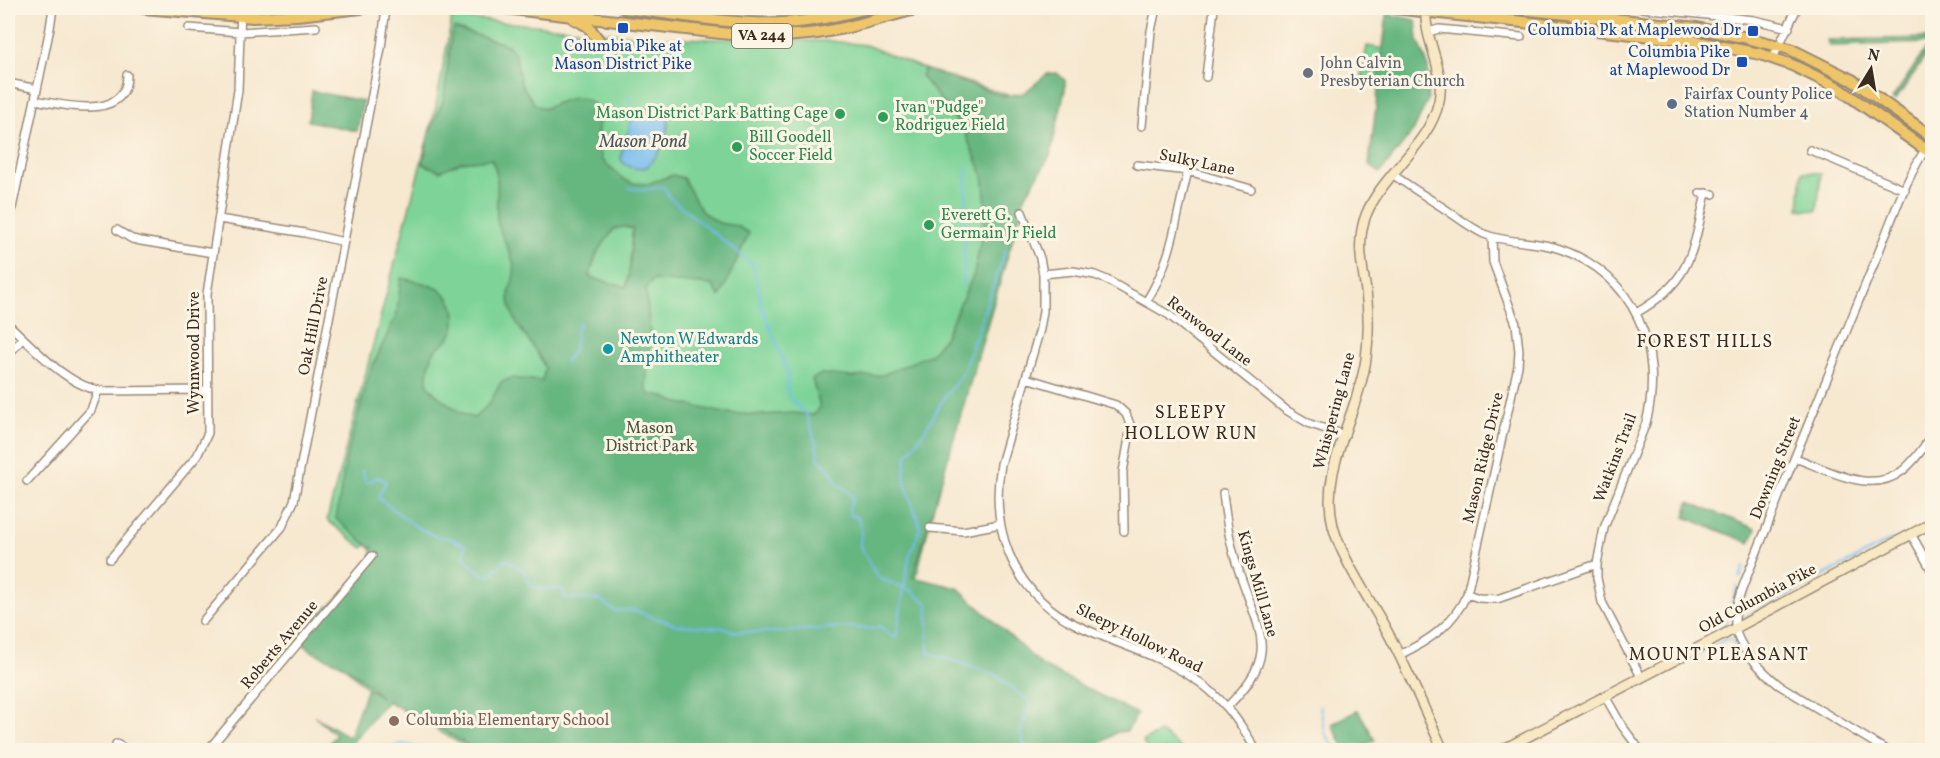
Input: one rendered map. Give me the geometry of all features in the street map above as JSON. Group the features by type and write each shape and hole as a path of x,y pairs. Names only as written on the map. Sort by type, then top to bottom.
{"main road":[{"path":"143,8 298,15 361,8"},
{"name":"VA 244","path":"504,8 729,34 784,36 838,29 920,8"},
{"name":"VA 244","path":"624,8 729,21 782,23 835,16 868,8"},
{"path":"1394,8 1426,9 1688,40 1773,58 1809,72 1837,87 1931,145"},
{"path":"1511,8 1697,28 1779,46 1803,54 1852,80 1931,145"},
{"path":"564,15 588,26 599,40"}],"street":[{"path":"8,226 53,8"},
{"name":"Oak Hill Drive","path":"203,621 282,528 291,512 381,48 386,8"},
{"path":"749,8 791,8"},
{"path":"1142,126 1151,31 1156,8"},
{"path":"1206,77 1214,8"},
{"path":"1642,8 1754,20 1789,28"},
{"path":"1773,58 1797,8"},
{"name":"Whispering Lane","path":"1426,9 1428,32 1440,73 1441,86 1437,110 1426,130 1371,205 1362,231 1360,257 1367,299 1368,341 1361,381 1330,487 1330,506 1333,526 1342,549 1399,655 1443,750"},
{"name":"Wynnwood Drive","path":"110,559 201,450 208,433 206,313 238,90 241,12"},
{"path":"189,28 240,32 316,27"},
{"path":"1428,32 1439,29 1521,37"},
{"path":"35,100 81,108 103,106 119,97 126,85 127,75"},
{"path":"8,83 37,89"},
{"name":"Downing Street","path":"1735,629 1736,611 1744,584 1795,458 1905,190 1931,145"},
{"path":"1810,150 1905,190"},
{"name":"Sulky Lane","path":"1137,165 1188,171 1251,189"},
{"path":"1146,302 1164,270 1170,253 1188,171"},
{"name":"Watkins Trail","path":"1392,174 1470,227 1492,237 1543,244 1585,260 1619,288 1636,313 1649,346 1653,376 1651,400 1646,423 1600,540 1597,564 1602,602 1641,678"},
{"path":"1636,313 1662,297 1678,279 1690,256 1706,194"},
{"path":"1022,212 1036,243 1043,274"},
{"path":"219,219 344,242"},
{"path":"117,230 132,239 213,253"},
{"name":"Mason Ridge Drive","path":"1399,655 1421,645 1443,628 1458,610 1467,594 1518,366 1516,324 1493,262 1492,237"},
{"name":"Renwood Lane","path":"1043,274 1073,271 1095,275 1146,302 1184,326 1286,410 1310,423 1345,435"},
{"name":"Sleepy Hollow Road","path":"1043,274 1043,311 1001,464 997,500 1000,524 1009,554 1033,591 1056,612 1083,628 1189,675 1204,685 1227,707 1256,750"},
{"path":"8,324 73,381 98,391 207,390"},
{"path":"8,356 23,338"},
{"path":"1026,378 1116,405 1126,414 1131,427 1123,472 1124,531"},
{"path":"27,481 91,410 98,391"},
{"path":"1795,458 1851,478 1876,482 1901,472 1932,435"},
{"name":"Kings Mill Lane","path":"1223,493 1227,531 1259,626 1262,648 1257,669 1251,681 1227,707"},
{"name":"Old Columbia Pike","path":"1502,750 1932,523"},
{"path":"930,528 963,531 1000,524"},
{"path":"1911,534 1932,571"},
{"name":"Roberts Avenue","path":"208,750 372,556"},
{"path":"1467,594 1479,598 1497,598 1597,564"},
{"path":"1735,629 1747,652 1779,685 1886,750"},
{"path":"1605,696 1622,726 1640,750"},
{"path":"116,744 128,750"}],"green space":[{"path":"1387,14 1416,20 1418,40 1428,65 1428,99 1414,130 1380,173 1369,165"},
{"name":"Mason District Park","path":"452,17 665,38 831,41 866,45 924,69 1028,101 965,381 910,602 1080,750 471,750 370,691 323,646 384,560 367,545 363,548 327,520 436,106"},
{"name":"Mason District Park","path":"454,28 508,45 515,53 521,84 534,103 543,109 566,100 579,98 600,110 597,139 602,160 622,178 631,183 647,184 673,175 683,178 702,212 719,223 737,226 749,233 720,297 712,285 653,280 646,289 650,335 646,389 650,395 660,395 675,402 724,413 814,415 820,407 812,379 821,374 852,377 883,375 931,354 944,338 974,274 986,205 983,175 963,129 921,76 924,69 1003,96 1024,93 1047,74 1057,73 1065,80 1065,90 1050,156 1025,197 913,577 958,588 1041,665 1137,714 1127,731 1117,732 1100,744 1098,750 476,750 433,724 387,701 346,750 323,750 336,735 314,716 349,737 367,688 382,697 351,670 311,650 302,641 318,615 369,566 373,547 367,545 336,519 346,459 370,372 397,313 401,278 437,288 450,299 455,320 453,331 433,354 427,382 432,390 457,410 474,418 489,404 501,382 511,378 542,381 545,369 536,351 519,327 511,309 509,295 514,267 498,225 497,181 491,159 461,162 440,171 423,164 429,134 444,98","holes":["624,227 633,229 626,287 589,277 597,253 614,229"]},
{"path":"1932,38 1932,47 1895,101 1892,99 1930,43 1829,46 1827,40"},
{"path":"1367,46 1396,51 1391,83 1361,77"},
{"path":"312,91 363,101 357,131 308,121"},
{"path":"1802,172 1821,173 1817,211 1799,209"},
{"path":"1689,502 1756,529 1750,543 1685,517"},
{"path":"1358,710 1375,740 1356,750 1345,750 1332,724"},
{"path":"1161,732 1183,750 1148,750 1143,741"}],"water":[{"name":"Mason Pond","path":"660,104 666,108 668,115 665,140 647,167 629,167 621,160 621,154 632,116"}],"waterway":[{"path":"629,97 633,115"},
{"path":"963,287 967,168"},
{"path":"629,188 644,190 664,187 669,197 752,264 761,305 788,373 787,390 791,400 806,413 818,458 833,474 837,484 847,490 853,498 849,509 850,515 857,517 861,527 860,547 878,578 912,591 928,604 928,652 996,675 1031,703 1020,733 1026,750"},
{"path":"362,471 366,483 377,477 386,481 378,498 417,527 437,537 449,538 465,545 464,558 482,574 489,576 506,559 523,570 531,586 543,589 562,589 566,598 600,600 615,611 632,610 677,625 724,628 736,632 779,632 846,627 874,629 879,626 896,638 909,557 920,529 904,480 907,455 924,432 945,396 962,375 1006,249"},
{"path":"565,362 575,347 576,331 580,322"},
{"path":"1761,553 1740,613 1742,619 1893,539"},
{"path":"1740,578 1744,567"},
{"path":"1729,609 1737,586"},
{"path":"1724,627 1726,619"},
{"path":"1708,636 1723,628"},
{"path":"1689,659 1726,639 1732,640 1740,653"},
{"path":"1663,673 1679,665"},
{"path":"1320,706 1325,733 1336,750"},
{"path":"388,750 397,745 406,744 423,750"}],"place":[{"name":"Columbia Pike at Mason District Pike","path":"623,28"},
{"name":"Columbia Pk at Maplewood Dr","path":"1753,31"},
{"name":"Columbia Pike at Maplewood Dr","path":"1742,62"},
{"name":"John Calvin Presbyterian Church","path":"1308,73"},
{"name":"Fairfax County Police Station Number 4","path":"1672,104"},
{"name":"Mason District Park Batting Cage","path":"840,114"},
{"name":"Ivan \"Pudge\" Rodriguez Field","path":"883,117"},
{"name":"Bill Goodell Soccer Field","path":"737,147"},
{"name":"Everett G. Germain Jr Field","path":"929,225"},
{"name":"Newton W Edwards Amphitheater","path":"608,349"},
{"name":"Columbia Elementary School","path":"394,721"}],"district":[{"name":"FOREST HILLS","path":"1705,342"},
{"name":"SLEEPY HOLLOW RUN","path":"1191,423"},
{"name":"MOUNT PLEASANT","path":"1719,655"}]}
